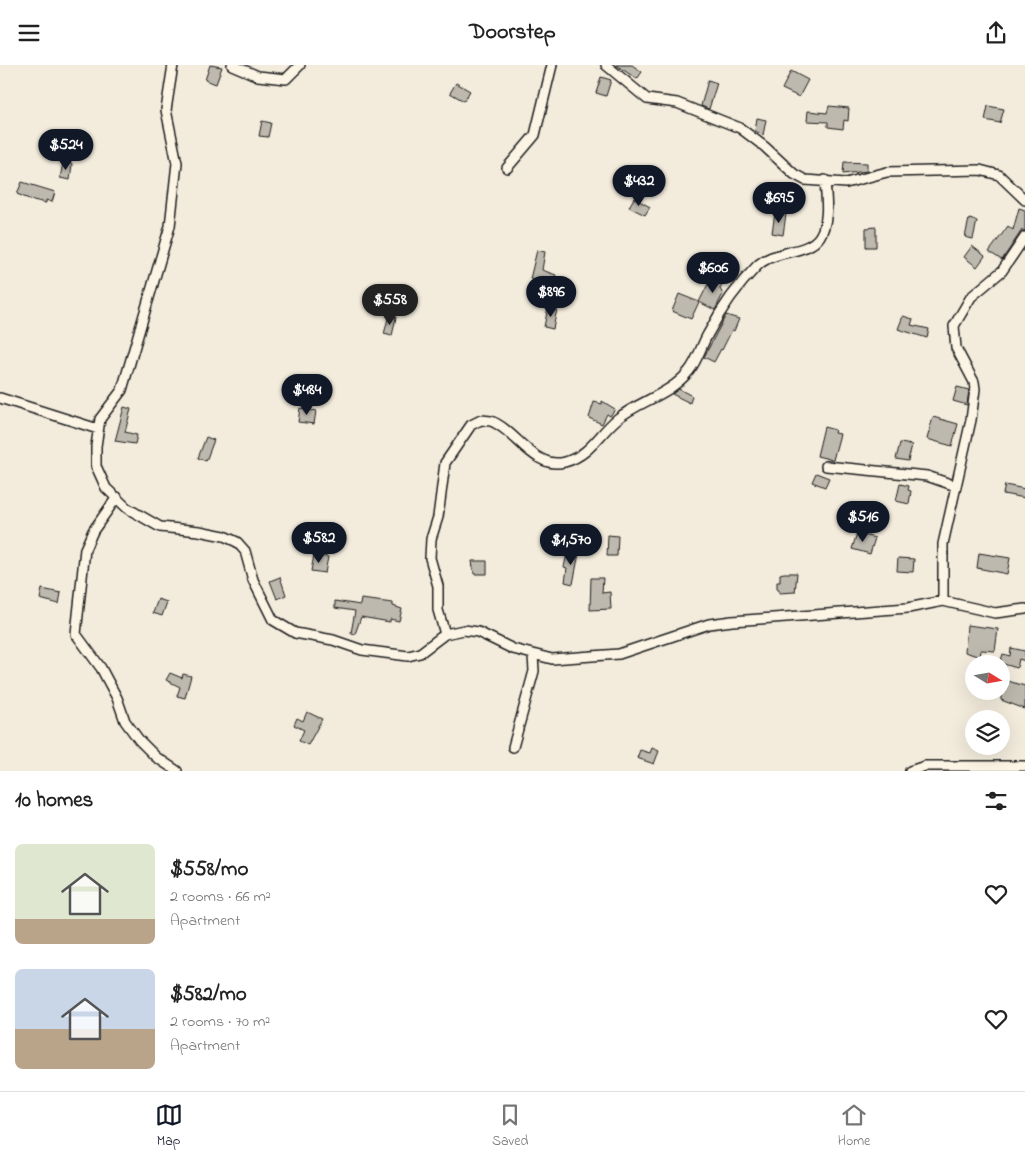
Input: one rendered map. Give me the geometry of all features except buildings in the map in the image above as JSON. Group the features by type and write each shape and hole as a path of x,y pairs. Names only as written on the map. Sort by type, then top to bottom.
{"street":[{"path":"173,65 166,110 176,163 170,226 122,389 100,419 96,466 106,488 127,507 160,527 199,531 224,536 238,542 245,551 253,580 272,620 295,633 318,636 362,650 408,656 420,653 445,634 464,630 478,632 513,649 552,659 619,654 709,624 908,608 943,601 995,613 1025,609"},
{"path":"232,65 258,76 286,79 300,65"},
{"path":"507,168 535,135 552,65"},
{"path":"606,65 647,99 677,103 731,123 765,147 794,174 805,180 846,183 888,172 980,170 999,175 1025,200"},
{"path":"445,634 438,610 438,586 430,558 431,539 438,517 445,463 464,433 481,419 491,421 542,460 558,463 579,456 595,445 617,419 675,385 688,372 697,359 710,331 757,267 774,255 812,245 819,237 825,227 827,216 825,180"},
{"path":"943,601 943,544 971,420 975,389 974,382 956,347 953,334 955,321 971,297 1002,271 1025,237"},
{"path":"0,398 98,429"},
{"path":"826,466 927,476 956,486"},
{"path":"117,497 93,531 85,549 76,634 105,676 117,697 125,721 139,740 156,757 177,771"},
{"path":"513,747 534,671 533,655"},
{"path":"910,771 925,766 1025,766"}]}
